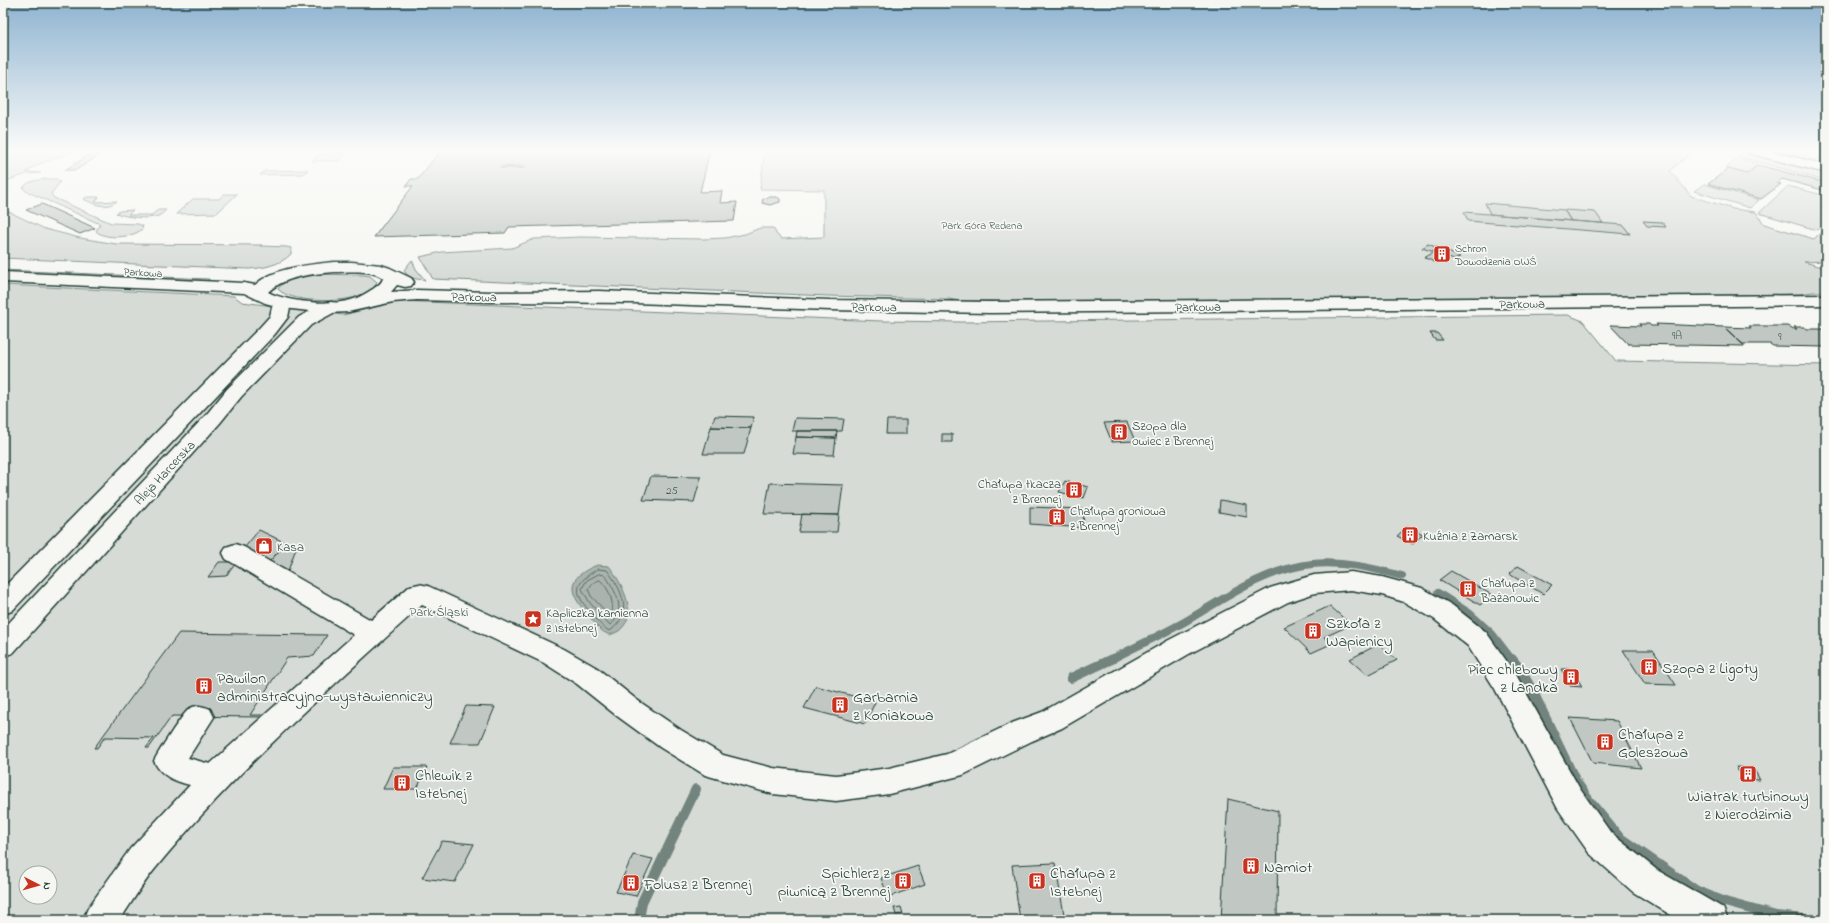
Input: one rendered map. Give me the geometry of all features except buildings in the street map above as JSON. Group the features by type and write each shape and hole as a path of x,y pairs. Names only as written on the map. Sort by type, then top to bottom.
{"street":[{"name":"Parkowa","path":"3,266 261,278 306,270 351,268 378,270 411,284 570,295 850,306 955,308 1100,308 1826,300"},
{"path":"258,292 263,285 283,275"},
{"path":"356,305 385,288 392,281 392,276"},
{"name":"Parkowa","path":"3,277 242,288 258,292 270,299 282,303 331,307 356,305 404,295 475,297 570,295"},
{"name":"Aleja Harcerska","path":"3,604 278,320 282,310 282,303"},
{"name":"Aleja Harcerska","path":"3,646 182,453 234,393 305,321 331,307"},
{"path":"150,452 182,453"},
{"path":"235,553 373,633"},
{"path":"100,920 142,860 215,779 373,633 419,593 554,656 587,676 627,708 671,739 716,766 773,780 836,788 889,781 952,766 1022,732 1052,720 1179,646 1279,595 1314,584 1351,581 1382,586 1413,595 1443,612 1477,639 1505,681 1569,800 1600,843 1645,881 1711,920"},
{"path":"200,717 169,761 181,770 215,779"}],"green space":[{"path":"31,193 52,193 54,198 111,223 138,224 143,226 138,232 126,236 112,237 100,234 96,231 100,224"},
{"name":"Park Góra Redena","path":"824,193 1689,193 1691,196 1733,209 1756,212 1764,224 1814,239 1826,227 1826,261 1804,262 1826,268 1826,292 1799,294 1476,299 959,301 949,299 828,296 433,279 420,257 442,252 512,248 534,239 580,237 725,238 745,234 760,228 773,228 777,235 782,239 824,237"},
{"path":"1701,193 1735,193 1759,200 1750,208"},
{"path":"1780,193 1815,193 1826,196 1826,221 1817,230 1759,213"},
{"path":"224,194 237,194 217,213 176,214 193,199 219,199"},
{"path":"87,197 99,197 95,202 117,201 113,204 104,206 83,199"},
{"path":"3,209 45,229 80,238 116,244 262,245 260,246 291,248 291,254 282,261 272,265 249,269 3,258"},
{"path":"133,210 128,215 152,215 158,210 166,210 159,216 148,218 131,217 116,213 120,211"},
{"path":"412,260 416,269 425,280 413,278 404,270"},
{"path":"3,270 209,280 205,282 3,273"},
{"path":"312,274 364,275 370,276 377,282 372,290 346,299 313,300 298,298 285,294 278,289 289,280"},
{"name":"Park Śląski","path":"3,285 234,296 242,302 343,315 400,301 882,321 962,322 1568,315 1583,321 1616,361 1826,365 1826,920 3,920"}],"water":[{"path":"597,565 609,566 622,588 628,606 626,622 619,631 610,635 603,632 595,624 576,599 573,592 575,580 587,570"}],"waterway":[{"path":"1112,659 1177,626 1246,586 1262,578 1295,567 1312,564 1335,563 1369,568 1402,576"},
{"path":"1438,593 1469,613 1492,634 1512,660"},
{"path":"1071,678 1112,659"},
{"path":"1512,659 1520,669 1534,694 1575,780 1590,802 1619,837 1697,891 1725,902 1776,916 1813,920"},
{"path":"639,920 642,902 696,789"}],"place":[{"name":"Schron Dowodzenia OWŚ","path":"1442,254"},
{"name":"Szopa dla owiec z Brennej","path":"1119,432"},
{"name":"Chałupa tkacza z Brennej","path":"1074,490"},
{"name":"Chałupa groniowa z Brennej","path":"1057,517"},
{"name":"Kuźnia z Zamarsk","path":"1410,535"},
{"name":"Kasa","path":"264,546"},
{"name":"Chałupa z Bażanowic","path":"1468,589"},
{"name":"Kapliczka kamienna z Istebnej","path":"533,619"},
{"name":"Szkoła z Wapienicy","path":"1313,631"},
{"name":"Szopa z Ligoty","path":"1649,667"},
{"name":"Piec chlebowy z Landka","path":"1571,677"},
{"name":"Pawilon administracyjno-wystawienniczy","path":"204,686"},
{"name":"Garbarnia z Koniakowa","path":"840,705"},
{"name":"Chałupa z Goleszowa","path":"1605,742"},
{"name":"Wiatrak turbinowy z Nierodzimia","path":"1748,774"},
{"name":"Chlewik z Istebnej","path":"402,783"},
{"name":"Namiot","path":"1251,866"},
{"name":"Spichlerz z piwnicą z Brennej","path":"903,881"},
{"name":"Chałupa z Istebnej","path":"1037,881"},
{"name":"Folusz z Brennej","path":"631,883"}]}
